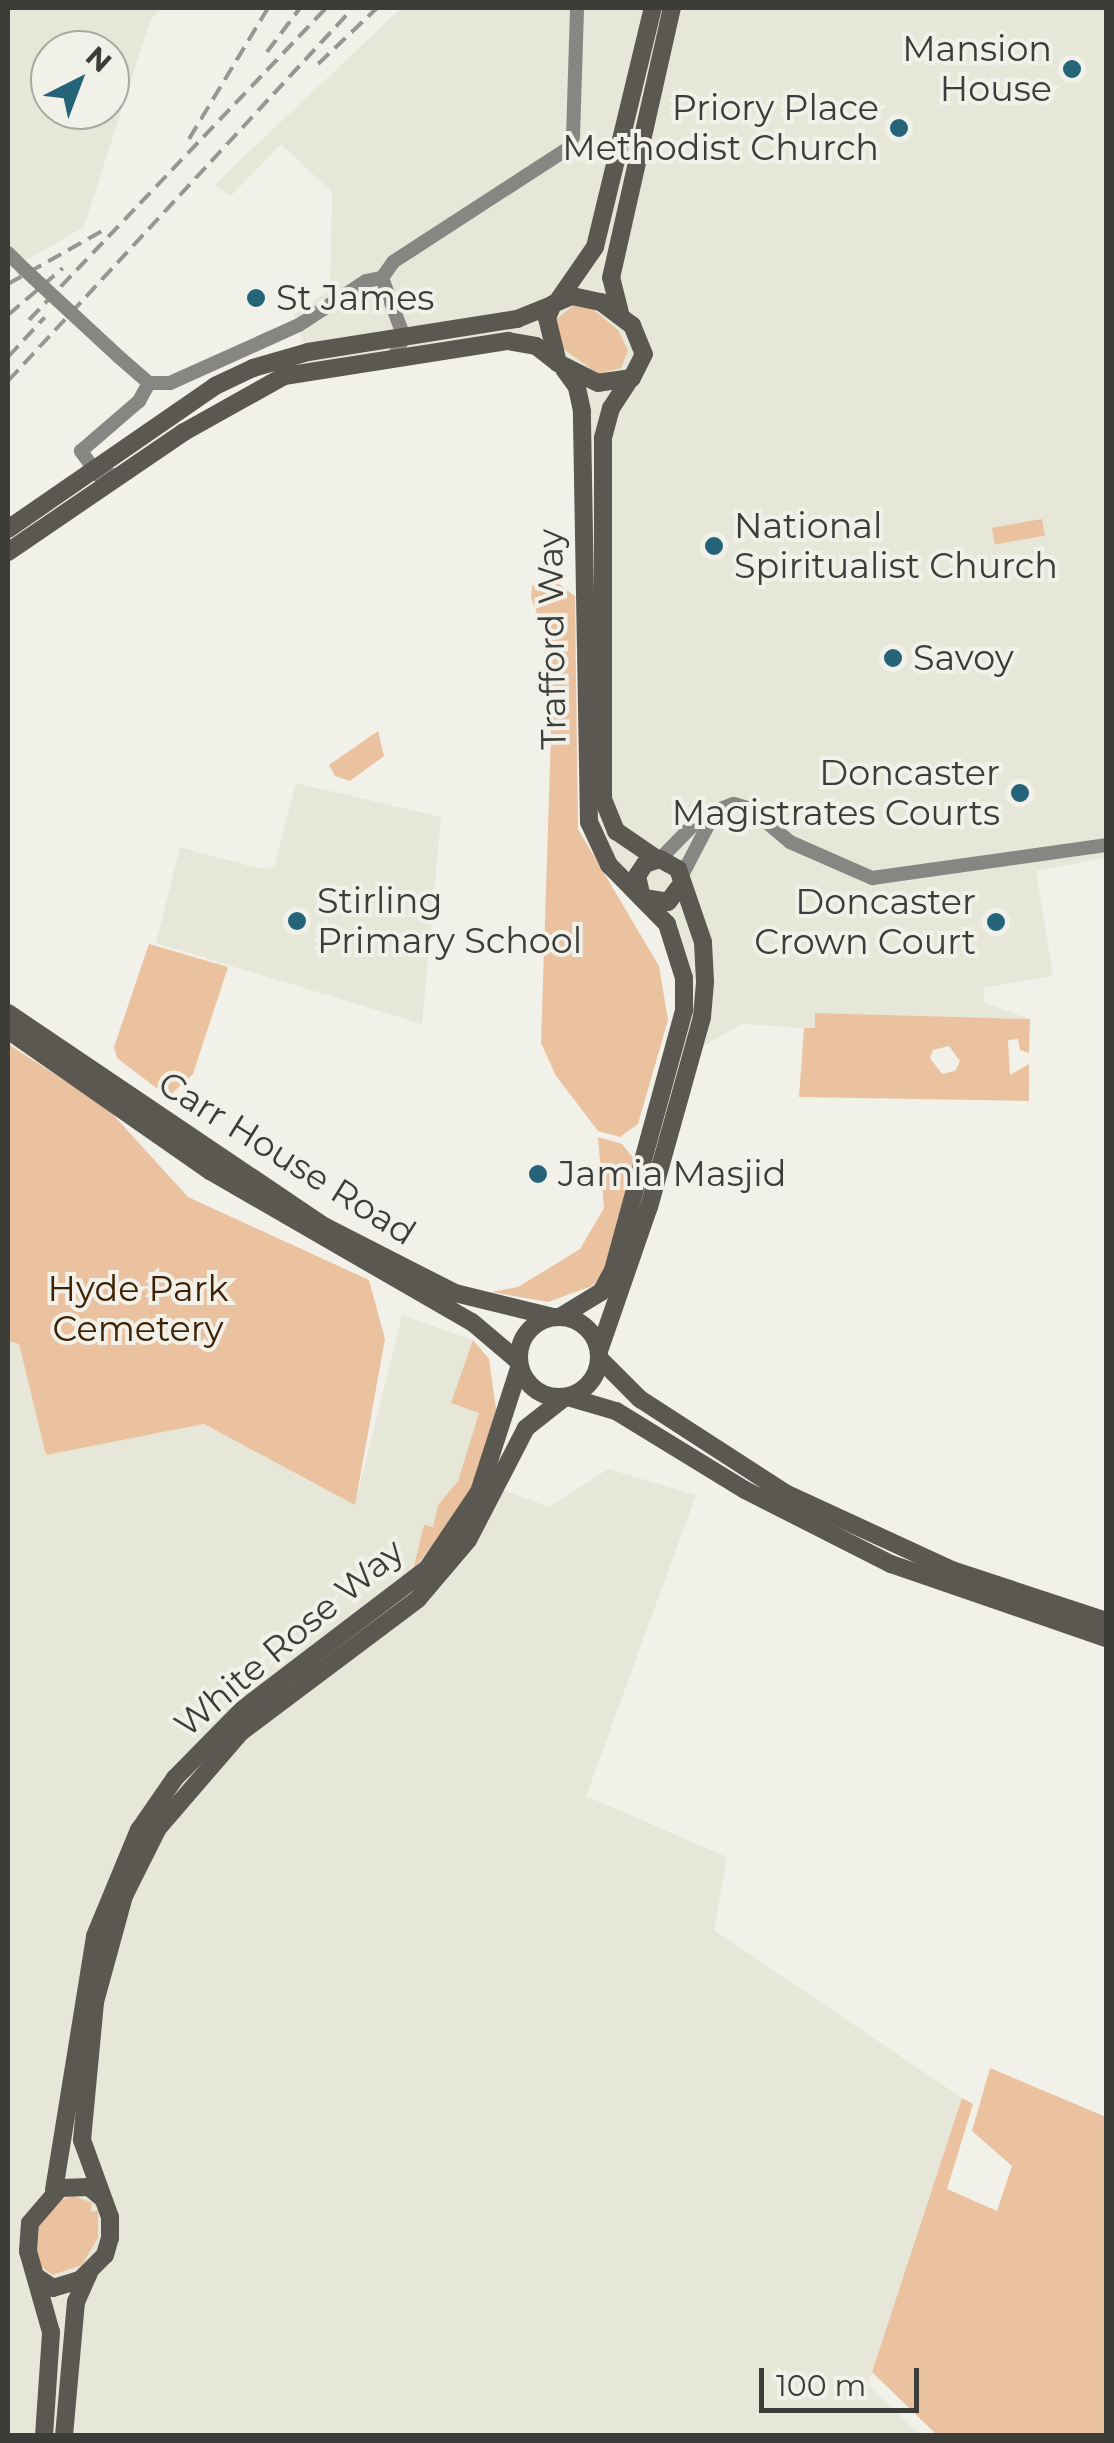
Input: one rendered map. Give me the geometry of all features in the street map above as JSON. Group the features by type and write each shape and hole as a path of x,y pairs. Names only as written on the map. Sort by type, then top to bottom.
{"highway":[{"path":"561,366 546,331 556,302 595,247 653,8"},
{"path":"8,552 272,381 394,356 513,341 536,346 561,366 598,383 630,379 643,350 620,313 611,278 672,8"},
{"path":"8,530 215,386 253,368 407,332 517,319 556,302 583,296 620,313"},
{"name":"Trafford Way","path":"556,1317 601,1292 613,1270 676,1052 684,978 666,924 643,896 608,866 589,822 581,400 561,366"},
{"name":"Trafford Way","path":"599,1355 634,1260 702,1017 703,942 681,881 659,859 616,831 602,799 603,438 611,408 630,379"},
{"path":"659,859 640,869 643,896 668,902 681,881"},
{"path":"8,1003 88,1070"},
{"name":"Carr House Road","path":"8,1012 262,1188 412,1274 492,1305 556,1317"},
{"name":"Carr House Road","path":"8,1030 210,1171 472,1322 519,1365"},
{"path":"1106,1620 952,1570 787,1494 655,1410 599,1355 581,1324 556,1317 526,1333 519,1365 543,1395 616,1411 745,1490 891,1564 1106,1638"},
{"path":"566,1398 589,1385 599,1355"},
{"name":"White Rose Way","path":"44,2436 51,2332 28,2251 30,2222 54,2190 95,1936 139,1830 175,1778 243,1708 427,1568 479,1492 519,1365"},
{"name":"White Rose Way","path":"64,2436 76,2302 110,2238 102,2198 82,2140 95,2002 110,1936 152,1839 192,1781 240,1732 418,1599 468,1540 526,1428 566,1398"},
{"path":"54,2190 79,2185 102,2198"},
{"path":"38,2278 65,2287 90,2273"}],"street":[{"path":"8,253 149,383 170,383 281,333 366,281 382,278 393,262 566,150 573,137 577,8"},
{"path":"382,278 407,332 394,356"},
{"path":"71,488 82,451 139,402 149,383"},
{"path":"82,451 95,471 105,478 128,472"},
{"path":"659,859 718,807 751,809 790,842 831,864 887,880 1106,844"},
{"path":"681,881 718,807"}],"shaded area":[{"path":"8,8 161,8 150,21 130,83 130,30 30,30 30,130 115,130 84,227 8,271"},
{"path":"401,8 1106,8 1106,858 1036,871 1053,976 983,988 985,1003 1030,1019 816,1013 815,1029 742,1024 688,1055 676,1052 677,946 594,841 581,401 536,346 311,369 294,315 330,289 332,192 281,144 231,196 214,185"},
{"name":"Stirling Primary School","path":"296,783 441,817 422,1024 156,943 180,847 261,869 274,866"},
{"path":"402,1315 472,1340 489,1358 496,1416 477,1480 549,1507 608,1469 696,1495 586,1796 727,1857 714,1930 962,2098 868,2385 920,2435 8,2435 8,1341 19,1344 46,1454 204,1424 355,1504"}],"green space":[{"path":"574,305 589,306 618,330 628,351 621,368 598,374 561,347 554,321"},
{"path":"1042,519 1045,536 995,545 992,528"},
{"path":"551,578 575,596 578,829 659,966 668,1020 638,1124 620,1137 598,1131 556,1076 541,1043 551,734 543,631 531,597 532,586"},
{"path":"378,731 384,756 350,781 335,776 329,765"},
{"path":"149,944 228,967 193,1074 168,1097 117,1058 114,1047"},
{"path":"815,1013 1030,1019 1029,1053 1020,1050 1018,1039 1008,1040 1010,1075 1029,1064 1029,1101 799,1097 804,1028 815,1028","holes":["949,1046 960,1061 955,1071 942,1074 930,1058 933,1050"]},
{"name":"Hyde Park Cemetery","path":"8,1044 108,1109 188,1197 369,1280 385,1339 355,1505 204,1424 46,1455 19,1344 8,1341"},
{"path":"598,1137 622,1144 637,1163 606,1270 592,1286 548,1302 491,1292 518,1287 580,1249 604,1208"},
{"path":"473,1340 489,1359 497,1416 470,1496 413,1570 424,1525 433,1527 438,1505 458,1481 479,1413 451,1403"},
{"path":"990,2068 1106,2117 1106,2435 937,2435 872,2372 962,2098 973,2104 947,2189 997,2211 1012,2166 972,2131"},
{"path":"72,2195 92,2203 91,2212 98,2210 98,2238 82,2265 52,2275 36,2262 37,2227 54,2204"}],"railway":[{"path":"189,139 268,8"},
{"path":"267,52 300,8"},
{"path":"29,320 326,8"},
{"path":"8,381 353,8"},
{"path":"318,64 377,8"},
{"path":"8,284 104,230"},
{"path":"8,315 63,268"},
{"path":"8,357 45,317"}],"place":[{"name":"Mansion House","path":"1072,69"},
{"name":"Priory Place Methodist Church","path":"899,128"},
{"name":"St James","path":"256,298"},
{"name":"National Spiritualist Church","path":"714,546"},
{"name":"Savoy","path":"893,658"},
{"name":"Doncaster Magistrates Courts","path":"1020,793"},
{"name":"Stirling Primary School","path":"297,921"},
{"name":"Doncaster Crown Court","path":"996,922"},
{"name":"Jamia Masjid","path":"538,1174"}]}
